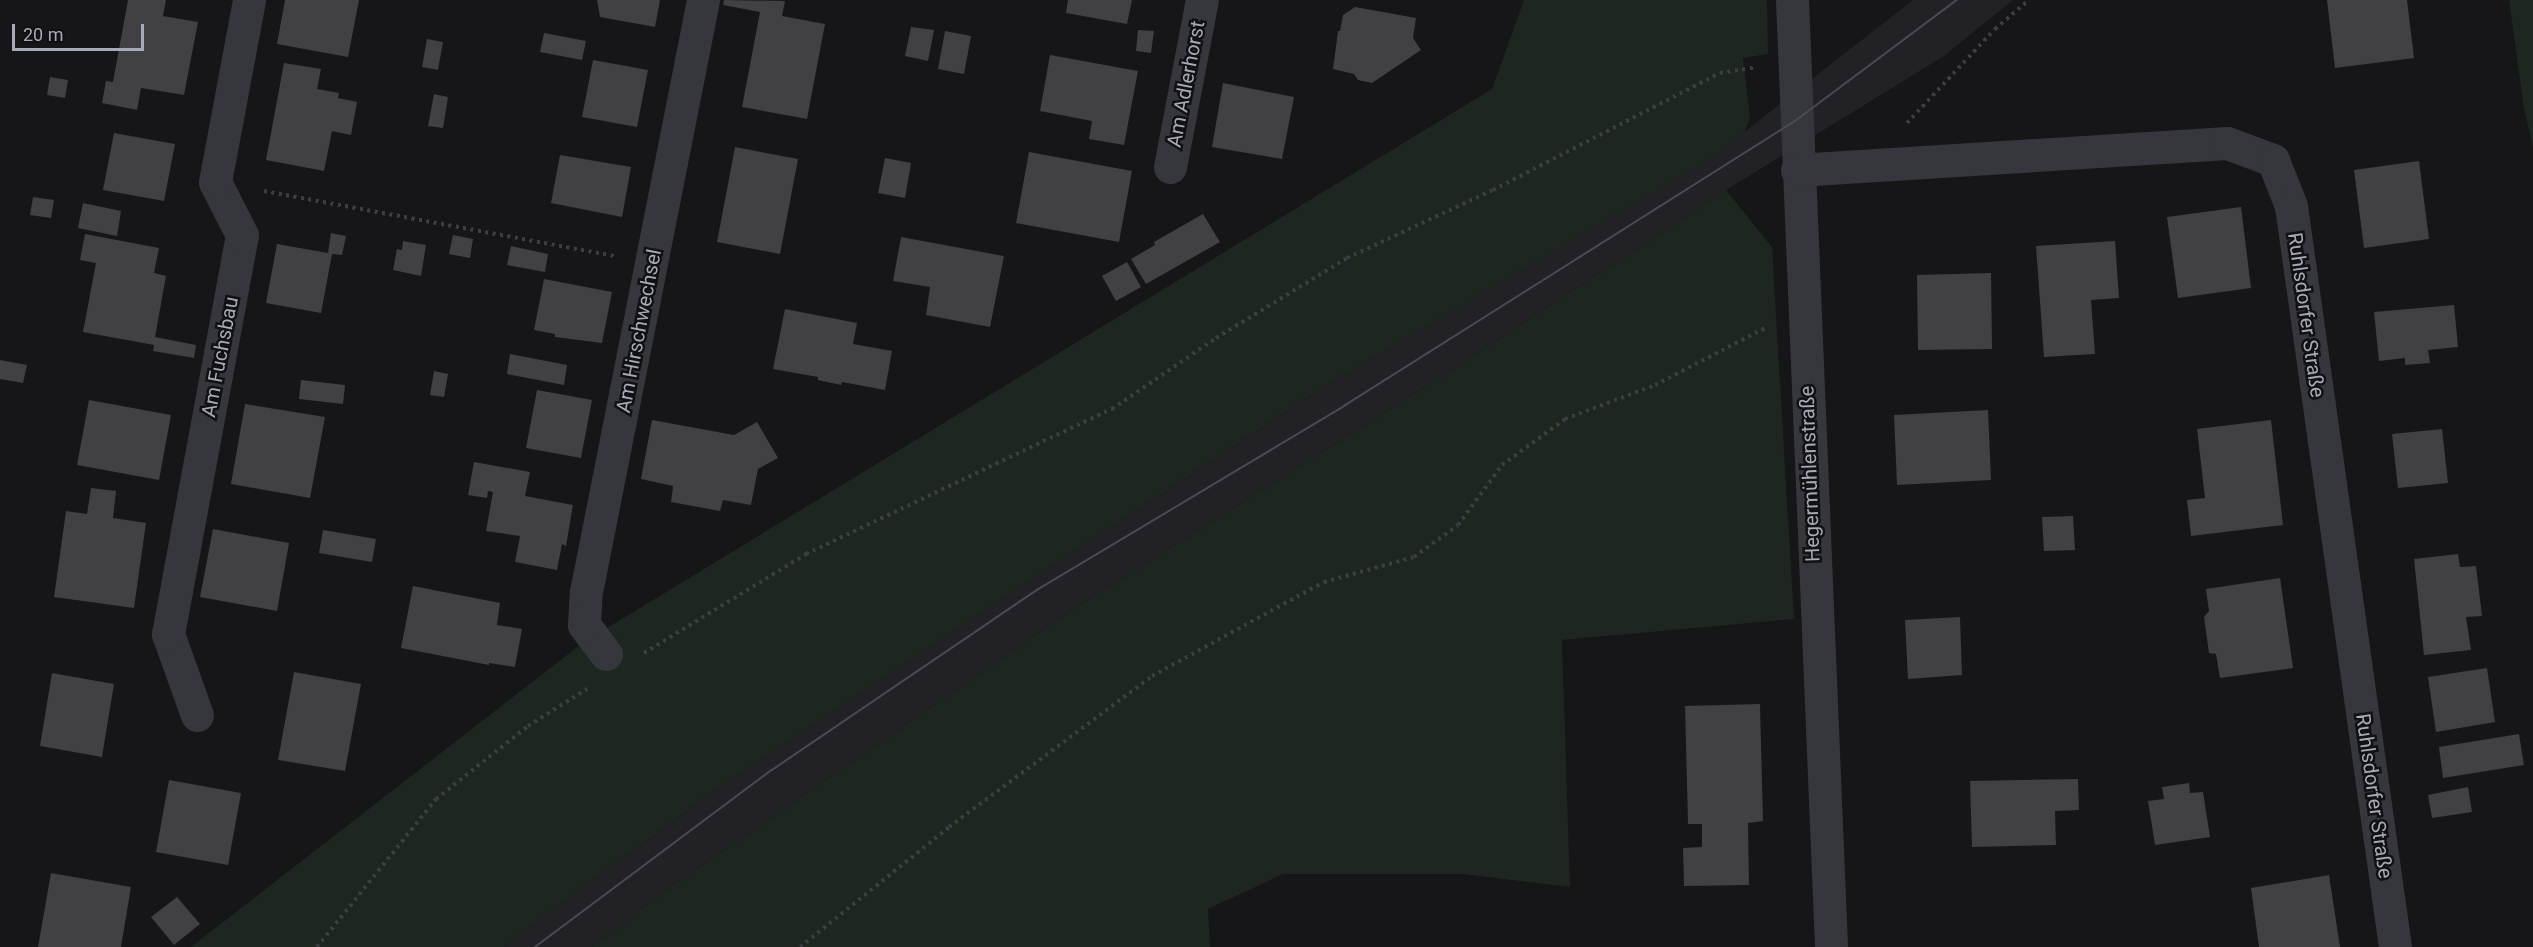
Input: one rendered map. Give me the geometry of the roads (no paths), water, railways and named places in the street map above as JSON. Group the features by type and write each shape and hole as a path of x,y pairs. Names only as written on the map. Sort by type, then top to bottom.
{"street":[{"name":"Am Fuchsbau","path":"197,715 168,634 242,235 215,182 249,0"},
{"name":"Am Hirschwechsel","path":"612,662 584,625 586,592 653,263 703,0"},
{"name":"Am Adlerhorst","path":"1170,167 1202,0"},
{"name":"Hegermühlenstraße","path":"1792,0 1797,170 1831,947"},
{"name":"Ruhlsdorfer Straße","path":"1797,170 2227,143 2273,160 2290,206 2395,947"}],"tram line":[{"path":"535,947 772,770 1037,590 1344,406 1795,121 1957,0"}]}
